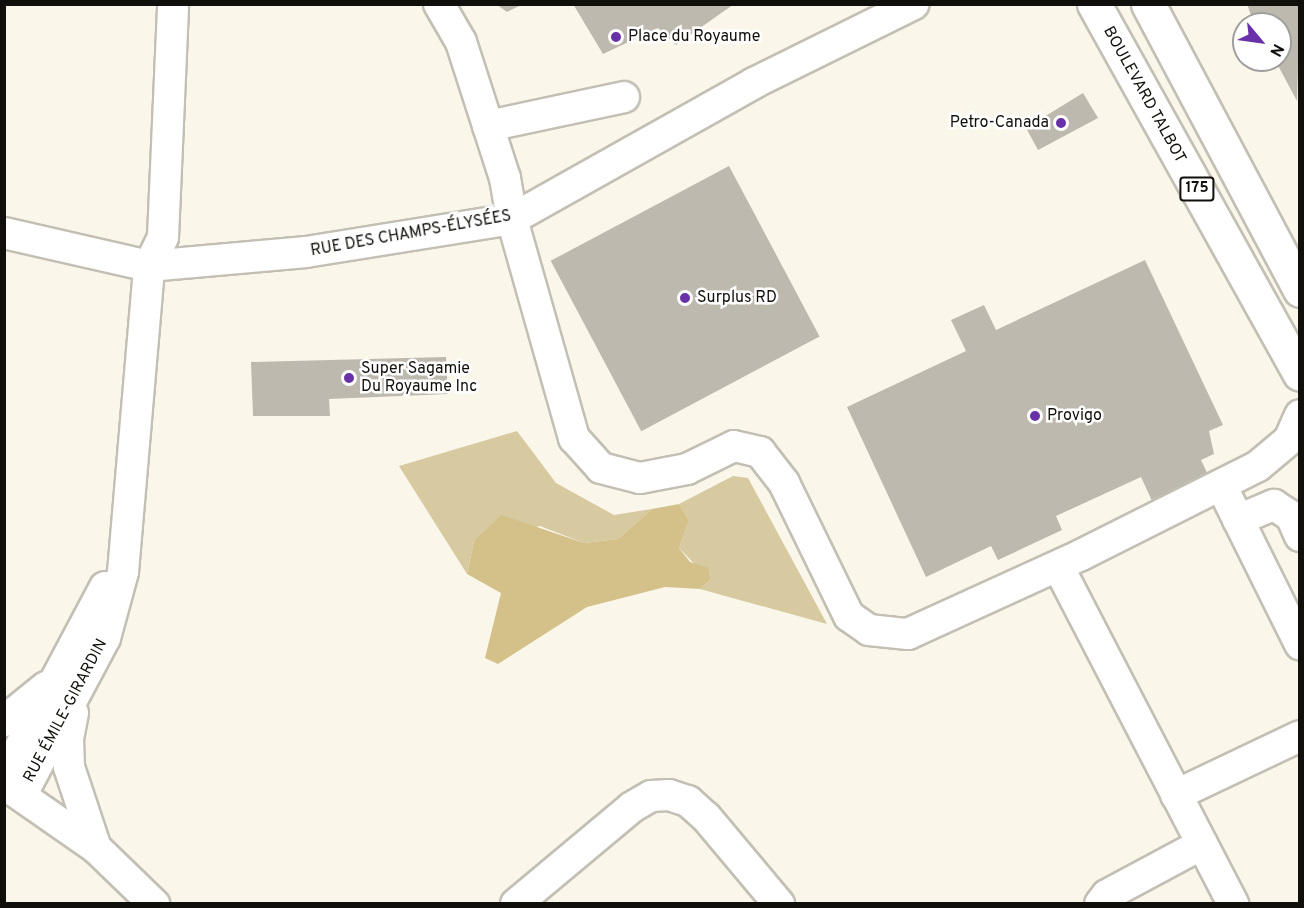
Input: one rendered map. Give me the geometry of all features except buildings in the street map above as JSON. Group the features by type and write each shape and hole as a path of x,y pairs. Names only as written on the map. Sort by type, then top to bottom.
{"main road":[{"name":"BOULEVARD TALBOT","path":"1094,4 1299,375"},
{"name":"175","path":"1148,4 1299,290"}],"street":[{"path":"149,266 163,237 173,4"},
{"path":"439,4 460,42 505,178 512,219 574,438 601,468 640,478 687,469 734,446 760,452 784,483 849,616 869,630 908,634 1058,566 1221,485 1258,466 1289,440 1299,416"},
{"name":"RUE DES CHAMPS-ÉLYSÉES","path":"4,233 149,266 306,252 512,219 754,83 914,4"},
{"path":"488,126 624,97"},
{"name":"RUE ÉMILE-GIRARDIN","path":"10,785 72,677 115,609 129,523 149,266"},
{"path":"1221,485 1299,644"},
{"path":"1238,520 1274,505 1291,516 1299,536"},
{"path":"1058,566 1233,903"},
{"path":"4,721 72,677"},
{"path":"72,677 68,739 69,767 96,848"},
{"path":"1176,795 1299,736"},
{"path":"10,785 96,848 154,903"},
{"path":"516,903 632,807 651,796 669,795 688,801 706,817 779,903"},
{"path":"1100,903 1107,895 1202,844"}],"shaded area":[{"path":"517,431 556,483 614,515 652,509 618,539 584,543 540,526 474,541 467,574 399,466"},
{"path":"733,476 748,478 827,624 700,589 710,580 679,548 689,521 679,504"},
{"path":"679,504 689,521 679,548 690,562 708,568 710,580 700,589 665,587 587,607 498,664 485,658 501,593 467,574 474,541 501,515 584,543 618,539 652,509"}],"place":[{"name":"Place du Royaume","path":"616,37"},
{"name":"Petro-Canada","path":"1061,123"},
{"name":"Surplus RD","path":"685,298"},
{"name":"Super Sagamie Du Royaume Inc","path":"349,378"},
{"name":"Provigo","path":"1035,416"}]}
